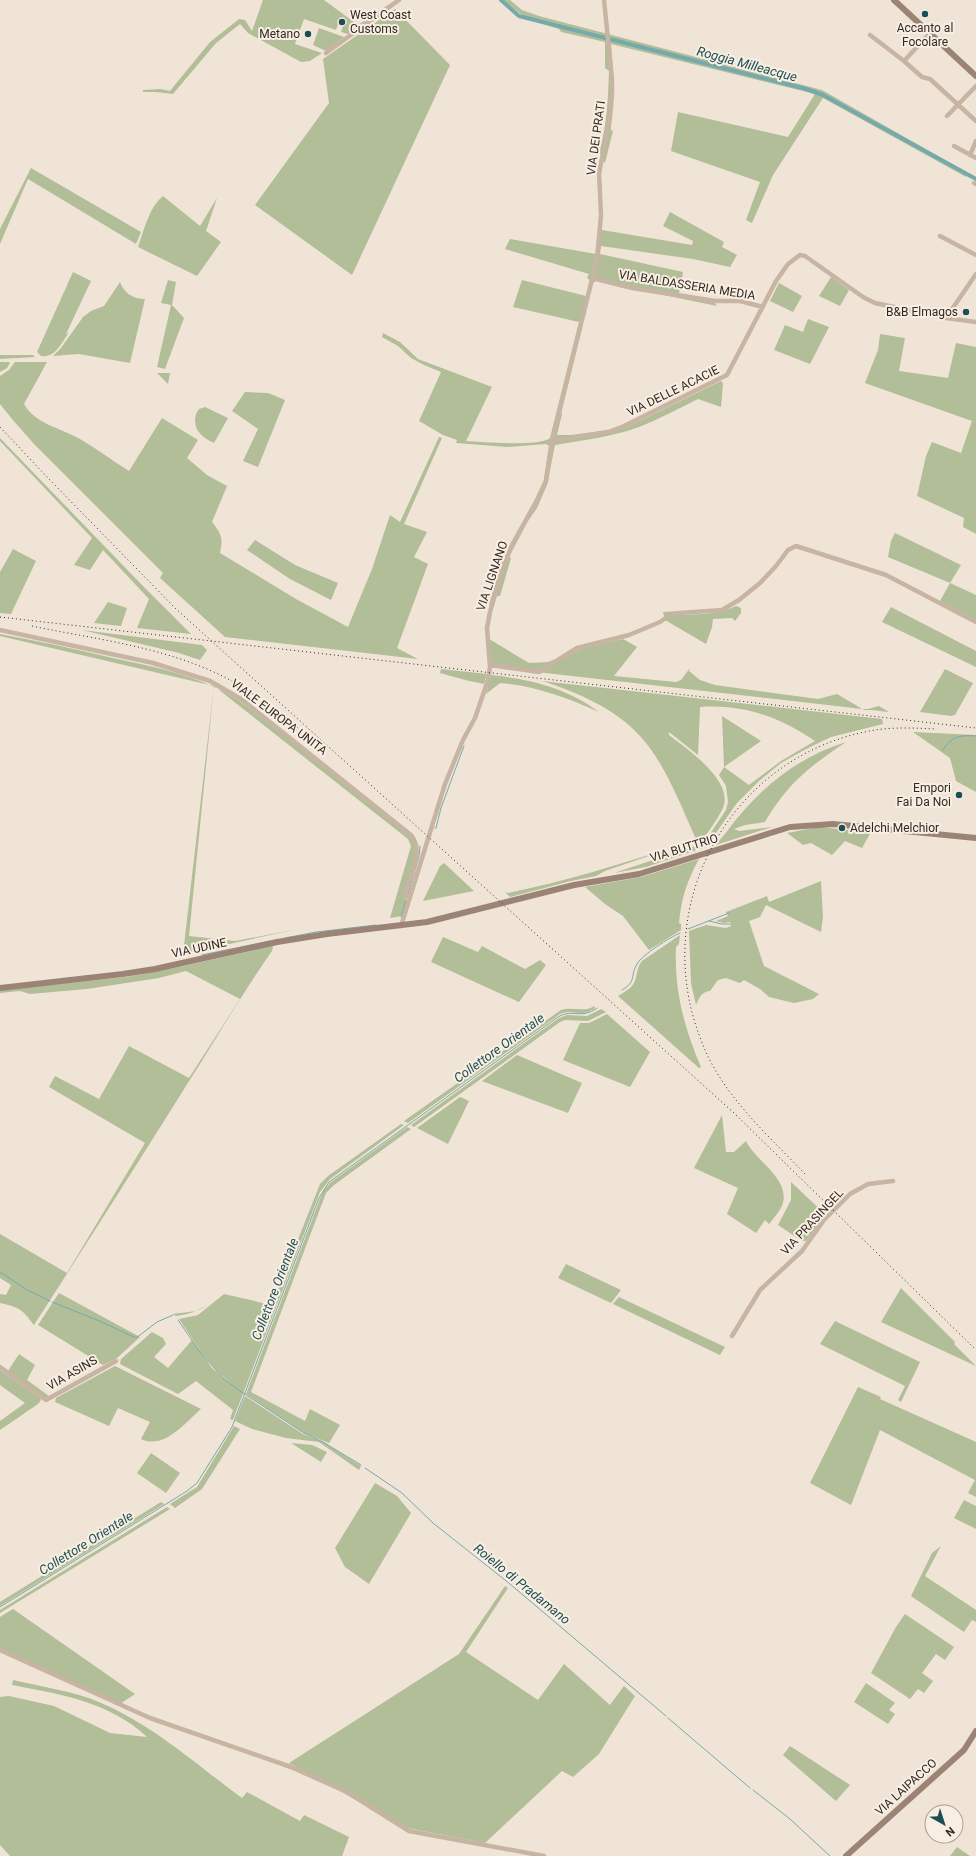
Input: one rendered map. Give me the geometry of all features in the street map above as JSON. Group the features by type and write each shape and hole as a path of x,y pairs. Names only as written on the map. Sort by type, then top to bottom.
{"street":[{"path":"326,53 399,0"},
{"name":"VIA DEI PRATI","path":"592,278 597,259 601,215 599,173 610,118 612,78 604,0"},
{"path":"894,0 976,76"},
{"path":"904,61 930,33"},
{"path":"870,35 922,77 930,80 976,121"},
{"path":"947,116 976,86"},
{"path":"970,155 976,141"},
{"path":"954,146 976,158"},
{"path":"940,236 976,255"},
{"name":"VIA BALDASSERIA MEDIA","path":"592,278 632,288 715,301 740,301 763,307 780,275 792,261 801,255 863,297 875,303 946,318 976,322"},
{"path":"946,318 976,274"},
{"name":"VIA LIGNANO","path":"401,926 445,784 463,740 472,726 488,677 490,665 487,628 502,570 512,544 546,481 552,442 592,278"},
{"name":"VIA DELLE ACACIE","path":"552,442 608,432 622,427 726,376 763,307"},
{"path":"490,665 539,672 577,648 630,635 660,622 667,617 679,613 722,610 750,592 769,575 788,550 796,546 886,575 976,622"},
{"name":"VIALE EUROPA UNITA","path":"0,630 153,663 210,681 241,699 292,738 411,835 416,844 417,853 405,895 409,899"},
{"name":"VIA BUTTRIO","path":"401,926 432,921 574,885 639,874 756,837 790,828 828,824 976,838"},
{"name":"VIA UDINE","path":"0,988 123,974 284,941 326,934 401,926"},
{"name":"VIA PRASINGEL","path":"732,1336 760,1290 802,1251 830,1214 850,1194 864,1186 893,1181"},
{"name":"VIA ASINS","path":"0,1367 46,1400 116,1361"},
{"path":"0,1650 150,1718 291,1767 346,1792 409,1831 544,1856"},
{"name":"VIA LAIPACCO","path":"846,1856 964,1750 976,1731"}],"green space":[{"path":"263,0 324,0 358,25 395,0 348,34 341,32 345,20 340,18 336,30 304,19 295,44 322,53 310,61 301,62 248,33 240,24 216,43 173,94 143,92 143,90 160,89 170,91 210,42 239,19 245,20 252,31"},
{"path":"503,0 510,0 522,10 539,16 822,90 968,173 966,177 823,98 773,175 752,223 746,220 760,182 671,151 678,112 788,137 815,94 611,44 613,70 611,130 613,131 605,163 603,161 601,174 602,230 692,245 693,241 663,226 670,212 724,242 722,247 737,255 730,267 693,259 601,246 600,254 683,272 679,294 712,300 717,306 596,281 593,283 561,412 562,414 557,435 571,435 625,428 721,381 723,383 721,407 698,399 639,427 597,438 555,445 547,485 537,508 528,521 509,557 511,558 500,596 497,596 493,608 489,605 499,568 543,485 549,446 546,444 507,447 456,443 457,440 443,435 419,421 441,372 411,358 398,346 382,337 383,333 400,342 418,359 492,387 466,441 523,443 544,441 550,438 579,322 513,307 522,280 586,296 590,280 587,278 589,274 505,249 510,239 596,254 600,212 601,154 599,153 602,143 608,102 609,71 605,68 605,42 561,32 559,29 521,17 522,15"},
{"path":"395,9 450,65 352,275 255,205 329,103 323,59"},
{"path":"319,28 344,37 326,51 313,45"},
{"path":"31,168 141,232 136,244 28,179 0,244 0,229"},
{"path":"163,196 200,226 217,198 206,231 221,242 197,276 138,247 154,206"},
{"path":"73,272 91,281 66,334 69,332 61,345 55,352 46,356 41,356 37,352"},
{"path":"831,277 849,290 840,306 819,296"},
{"path":"168,280 176,282 172,305 184,318 165,369 157,367 171,305 161,303"},
{"path":"120,282 130,295 145,299 130,363 79,354 53,356 61,348 83,317 91,311 104,306"},
{"path":"779,283 802,296 793,312 770,301"},
{"path":"808,319 829,327 810,364 774,350 785,325 803,332"},
{"path":"880,334 905,338 899,371 948,378 956,343 976,347 976,534 963,527 964,518 917,496 926,456 932,442 961,453 972,421 865,383 878,350"},
{"path":"0,355 33,355 35,357 0,359"},
{"path":"0,362 10,363 7,368 0,372"},
{"path":"15,362 47,362 24,404 29,411 49,425 80,439 129,471 162,418 198,440 187,458 207,475 227,486 212,522 221,536 220,553 296,599 348,627 372,569 390,515 400,522 439,437 442,438 404,524 427,532 414,557 428,564 397,648 418,659 225,637 160,578 163,573 34,444 0,404 0,376 9,370"},
{"path":"157,373 170,373 168,384"},
{"path":"245,392 268,393 285,400 258,467 243,461 258,429 232,411"},
{"path":"205,407 228,418 214,443 205,438 199,432 195,424 196,414 199,409"},
{"path":"0,438 191,634 137,628 149,599 103,550 90,570 74,565 92,538 0,441"},
{"path":"895,533 961,565 950,583 888,557 891,541"},
{"path":"255,540 295,565 338,583 331,600 290,579 247,550"},
{"path":"13,549 36,561 11,614 0,613 0,572"},
{"path":"950,583 976,595 976,620 940,601"},
{"path":"108,602 127,608 121,626 94,623"},
{"path":"736,606 741,608 741,613 735,621 732,618 713,619 706,644 665,620 663,612 679,611 679,615 715,613"},
{"path":"891,607 976,651 976,667 882,622"},
{"path":"82,630 202,645 207,650 200,660 179,653"},
{"path":"0,634 145,665 177,673 209,685 0,636"},
{"path":"489,639 529,663 548,662 584,648 623,639 637,647 614,676 676,682 681,680 690,668 689,671 700,680 715,685 818,699 837,694 862,709 492,667"},
{"path":"441,669 487,674 484,684 440,673"},
{"path":"945,669 973,683 955,715 951,716 920,712"},
{"path":"491,675 520,679 548,686 574,697 599,712 551,693 526,687 500,683 486,694"},
{"path":"542,681 882,719 883,724 831,737 781,763 759,781 737,803 706,847 646,867 614,873 704,843 726,810 728,802 726,786 719,775 724,767 749,785 781,761 815,741 775,719 746,710 716,707 700,707 698,755 669,732 669,735 696,756 714,775 721,785 724,795 724,805 718,818 703,840 697,841 679,800 658,759 640,736 619,717 607,709 568,690"},
{"path":"214,687 189,936 235,941 298,929 183,954"},
{"path":"217,689 237,699 396,823 412,839 415,852 413,867 403,894 407,902 402,916 390,918 411,846 408,839"},
{"path":"879,706 889,712 866,709"},
{"path":"722,716 761,741 724,767"},
{"path":"913,732 976,735 976,792 956,781 950,758"},
{"path":"846,742 800,777 782,797 765,822 745,825 734,829 739,831 772,827 716,845 737,818 763,790 778,778 810,757"},
{"path":"818,827 871,832 862,848 845,841 832,855 811,843 803,845 787,833"},
{"path":"669,849 605,871 596,876 510,897 505,892 508,893 529,889"},
{"path":"699,859 691,875 683,898 679,923 681,924 681,930 649,950 623,916 605,904 585,887 641,877"},
{"path":"444,863 474,891 423,901 440,866"},
{"path":"821,881 823,917 821,932 766,905 760,917 749,921 764,966 819,994 813,999 794,1003 769,997 760,989 744,980 740,983 726,978 718,980 710,991 702,994 696,1005 691,983 689,931 706,925 726,928 731,926 730,922 724,923 716,921 728,916 726,912 767,896 769,902"},
{"path":"680,935 679,944 676,947 676,963 681,1008 701,1067 699,1068 618,996 633,985 642,961"},
{"path":"443,937 478,952 482,946 525,969 540,960 546,965 519,1002 431,962"},
{"path":"272,946 272,951 34,1325 20,1310 0,1303 0,1294 6,1295 11,1285 0,1278 0,1234 67,1273 145,1143 49,1087 55,1076 99,1099 129,1046 189,1078 240,999 186,971 159,978 87,989 30,994 20,991 0,993 0,990 126,977 184,966"},
{"path":"594,1006 595,1008 585,1013 565,1012 560,1014 408,1123 404,1121 561,1010 586,1009"},
{"path":"601,1009 606,1012 588,1021 565,1020 560,1022 414,1127 411,1125 559,1018 567,1015 587,1016"},
{"path":"607,1014 650,1052 630,1087 563,1060 580,1023 589,1023"},
{"path":"517,1055 582,1083 568,1113 482,1081"},
{"path":"460,1097 469,1101 448,1144 417,1128"},
{"path":"722,1115 726,1152 734,1152 746,1141 782,1187 784,1196 781,1208 769,1224 765,1220 756,1233 727,1214 738,1188 694,1168"},
{"path":"401,1124 404,1125 330,1179 320,1192 233,1420 230,1419 233,1410 196,1381 178,1394 120,1364 121,1359 152,1332 163,1338 166,1344 154,1357 168,1368 192,1340 212,1368 240,1392 217,1371 201,1352 179,1319 198,1315 224,1294 272,1305 320,1184 328,1176"},
{"path":"407,1127 411,1129 334,1185 326,1193 251,1392 305,1421 310,1409 340,1425 329,1443 304,1433 246,1394 323,1191 331,1182"},
{"path":"791,1182 826,1215 806,1241 802,1241 778,1225 791,1200"},
{"path":"566,1264 621,1290 611,1303 558,1278"},
{"path":"901,1288 955,1342 954,1344 976,1366 881,1322"},
{"path":"59,1293 140,1337 117,1358 103,1365 38,1325"},
{"path":"619,1297 725,1347 720,1355 613,1304"},
{"path":"196,1311 188,1313 176,1316 173,1314"},
{"path":"835,1321 920,1362 901,1402 898,1400 905,1386 820,1344"},
{"path":"19,1354 35,1365 27,1380 49,1396 44,1397 8,1371"},
{"path":"115,1366 201,1409 174,1433 158,1441 150,1441 141,1439 150,1422 118,1408 109,1426 55,1402 56,1398"},
{"path":"0,1370 41,1400 38,1404 0,1430 0,1421 25,1403 0,1385"},
{"path":"858,1387 881,1397 880,1399 976,1442 976,1497 968,1493 975,1480 880,1430 851,1505 810,1483"},
{"path":"245,1396 303,1434 323,1442 361,1466 359,1470 319,1442 286,1438 252,1429 235,1421"},
{"path":"234,1426 240,1429 202,1489 175,1508 170,1504 197,1487"},
{"path":"291,1443 312,1445 327,1452 321,1462"},
{"path":"151,1453 180,1473 166,1493 137,1473"},
{"path":"375,1483 397,1496 411,1513 369,1584 345,1567 335,1548"},
{"path":"964,1500 976,1506 976,1529 954,1518"},
{"path":"161,1502 164,1504 0,1606 0,1602"},
{"path":"167,1507 170,1509 0,1613 0,1610"},
{"path":"941,1546 925,1576 976,1610 976,1622 972,1620 964,1632 911,1596 932,1553"},
{"path":"505,1586 508,1588 466,1652 538,1700 564,1664 610,1705 624,1686 635,1696 599,1754 573,1777 562,1771 485,1843 407,1828 289,1763 459,1654"},
{"path":"13,1609 135,1694 120,1704 0,1648 0,1617"},
{"path":"905,1614 954,1647 945,1660 936,1654 922,1673 933,1681 924,1693 918,1689 910,1699 871,1673 896,1627"},
{"path":"13,1680 80,1695 101,1703 139,1722 174,1746 242,1798 247,1792 300,1821 304,1815 349,1837 342,1856 10,1856 0,1845 0,1697 9,1696 54,1706 110,1733 147,1737 133,1725 117,1715 101,1708 66,1696 12,1685"},
{"path":"866,1683 895,1703 889,1710 895,1714 888,1724 854,1702"},
{"path":"790,1746 850,1785 836,1801 783,1755"},
{"path":"957,1847 970,1856 950,1856"}],"waterway":[{"name":"Roggia Milleacque","path":"501,0 519,16 806,89 823,95 976,179"},
{"name":"Collettore Orientale","path":"943,750 946,745 956,737 976,736"},
{"path":"435,828 464,746"},
{"path":"408,894 419,856 420,846"},
{"path":"401,917 406,901"},
{"name":"Collettore Orientale","path":"688,929 729,913"},
{"path":"709,921 730,924"},
{"path":"285,938 316,932 376,925"},
{"name":"Collettore Orientale","path":"622,990 630,984 635,968 640,960 657,947 680,933"},
{"path":"202,955 270,941"},
{"name":"Collettore Orientale","path":"0,1607 187,1491 197,1483 232,1427 319,1198 329,1182 558,1017 568,1013 582,1014 597,1008"},
{"name":"Roiello di Pradamano","path":"0,1272 27,1290 50,1301"},
{"name":"Roiello di Pradamano","path":"52,1302 102,1322 136,1338 157,1322 173,1315"},
{"name":"Roiello di Pradamano","path":"178,1320 200,1352 224,1379 304,1433 323,1442 361,1465"},
{"name":"Roiello di Pradamano","path":"365,1468 402,1493 433,1523 510,1584 666,1716"},
{"name":"Roiello di Pradamano","path":"668,1718 750,1788"},
{"name":"Roiello di Pradamano","path":"753,1790 790,1819 830,1856"}],"railway":[{"path":"0,427 175,608 734,1113 976,1350"},
{"path":"0,617 976,728"},
{"path":"32,626 126,644 172,656 194,664 216,673 240,686 263,701 306,734"},
{"path":"805,1174 760,1128 732,1095 720,1078 701,1040 687,989 685,938 695,889 714,844 742,803 779,770 824,745 875,730 898,728 936,729"}],"place":[{"name":"Accanto al Focolare","path":"925,14"},
{"name":"West Coast Customs","path":"342,22"},
{"name":"Metano","path":"308,34"},
{"name":"B&B Elmagos","path":"966,312"},
{"name":"Empori Fai Da Noi","path":"959,795"},
{"name":"Adelchi Melchior","path":"842,828"}]}
